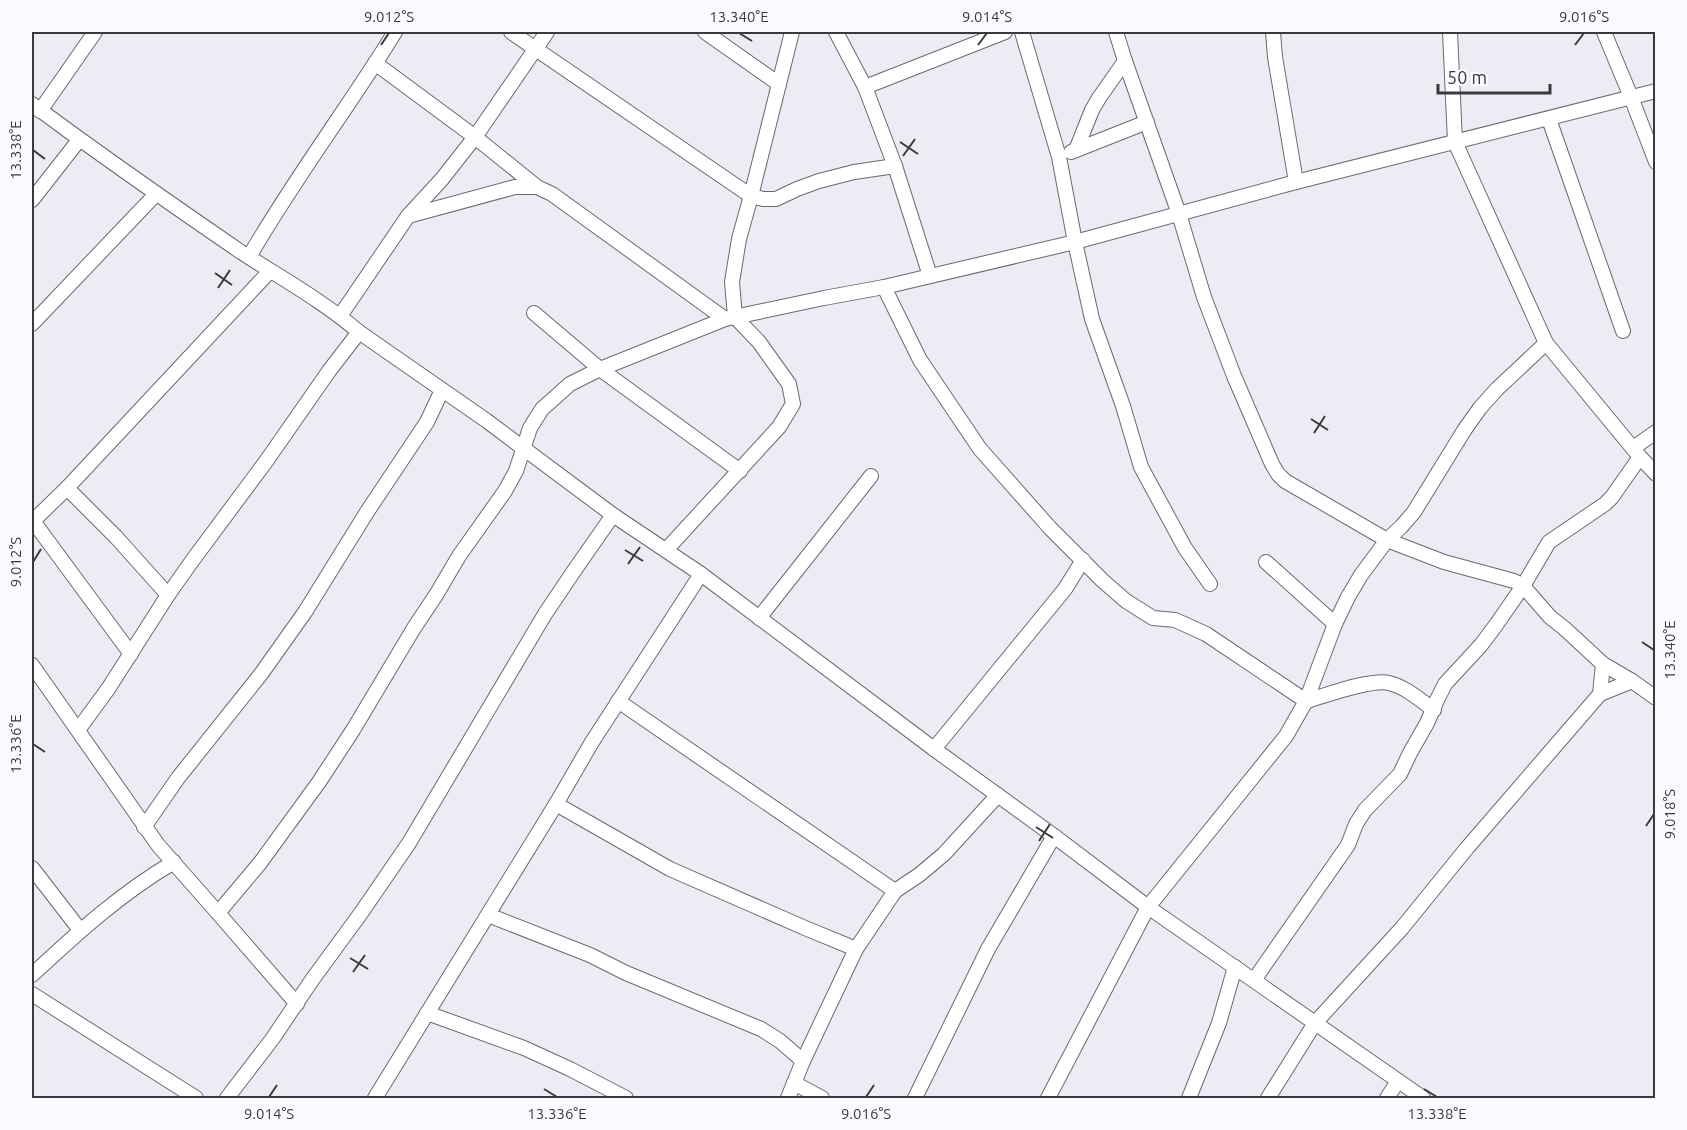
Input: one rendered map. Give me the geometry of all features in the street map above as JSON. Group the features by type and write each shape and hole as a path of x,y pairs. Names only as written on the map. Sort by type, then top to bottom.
{"street":[{"path":"95,32 36,108 156,194 340,316 613,515 700,574 1148,907 1423,1098"},
{"path":"249,257 289,190 394,32"},
{"path":"511,32 751,196 776,199 819,181 854,172 895,166"},
{"path":"340,316 408,216 476,137 547,32"},
{"path":"705,32 779,84"},
{"path":"730,318 732,282 739,239 792,32"},
{"path":"836,32 865,87 895,166 930,276"},
{"path":"865,87 1005,32"},
{"path":"1022,32 1059,157 1092,319 1123,406 1141,467 1185,548 1210,584"},
{"path":"1116,32 1179,214 1204,297 1234,376 1278,474 1285,481 1387,540 1444,562 1509,579 1523,586 1550,617 1603,664 1656,698"},
{"path":"1273,32 1275,57 1296,182"},
{"path":"1450,32 1455,142 1546,343 1636,453 1656,474"},
{"path":"1604,32 1656,162"},
{"path":"1076,150 1092,110 1125,61"},
{"path":"375,63 476,137 537,187 552,194 730,318 759,342 789,384 793,404 779,427 666,550"},
{"path":"219,913 260,863 319,782 459,556 516,471 530,428 542,409 570,384 600,369 730,318 884,287 1075,242 1296,182 1656,91"},
{"path":"1549,119 1623,332"},
{"path":"1059,157 1147,122"},
{"path":"32,200 79,140"},
{"path":"408,216 515,187 537,187"},
{"path":"32,324 156,194"},
{"path":"131,654 32,521 68,488 270,271"},
{"path":"884,287 920,360 980,448 1050,528 1103,581 1126,601 1154,618 1175,620 1206,634 1306,701"},
{"path":"534,313 600,369 740,471"},
{"path":"78,730 131,654 168,595 359,332"},
{"path":"1048,1098 1148,907 1286,736 1306,701 1335,624 1361,575 1387,540 1414,512 1480,408 1497,388 1546,343"},
{"path":"144,827 178,778 261,674 299,622 367,512 427,422 442,390"},
{"path":"1254,980 1348,845 1356,824 1365,810 1400,774 1445,684 1480,645 1523,586 1549,542 1605,504 1636,453 1656,432"},
{"path":"759,618 871,476"},
{"path":"68,488 168,595"},
{"path":"227,1098 273,1038 409,843 545,614 613,515"},
{"path":"934,749 1065,589 1083,560"},
{"path":"1266,562 1335,624"},
{"path":"375,1098 618,701 700,574"},
{"path":"1600,694 1603,664"},
{"path":"32,665 158,845 297,1004"},
{"path":"1268,1098 1315,1023 1402,928 1467,848 1600,694 1632,681"},
{"path":"1306,701 1349,688 1386,682 1401,687 1434,710"},
{"path":"618,701 895,891"},
{"path":"788,1098 855,949 895,891 944,854 998,795"},
{"path":"556,804 670,869 855,949"},
{"path":"915,1098 988,949 1054,836"},
{"path":"32,975 80,930 141,881 174,862"},
{"path":"32,868 80,930"},
{"path":"488,915 591,955 626,973 761,1029 780,1041 803,1061"},
{"path":"1189,1098 1219,1023 1234,967"},
{"path":"32,994 196,1098"},
{"path":"427,1013 524,1048 627,1098"},
{"path":"1387,1098 1398,1081"},
{"path":"794,1083 822,1098"}]}
